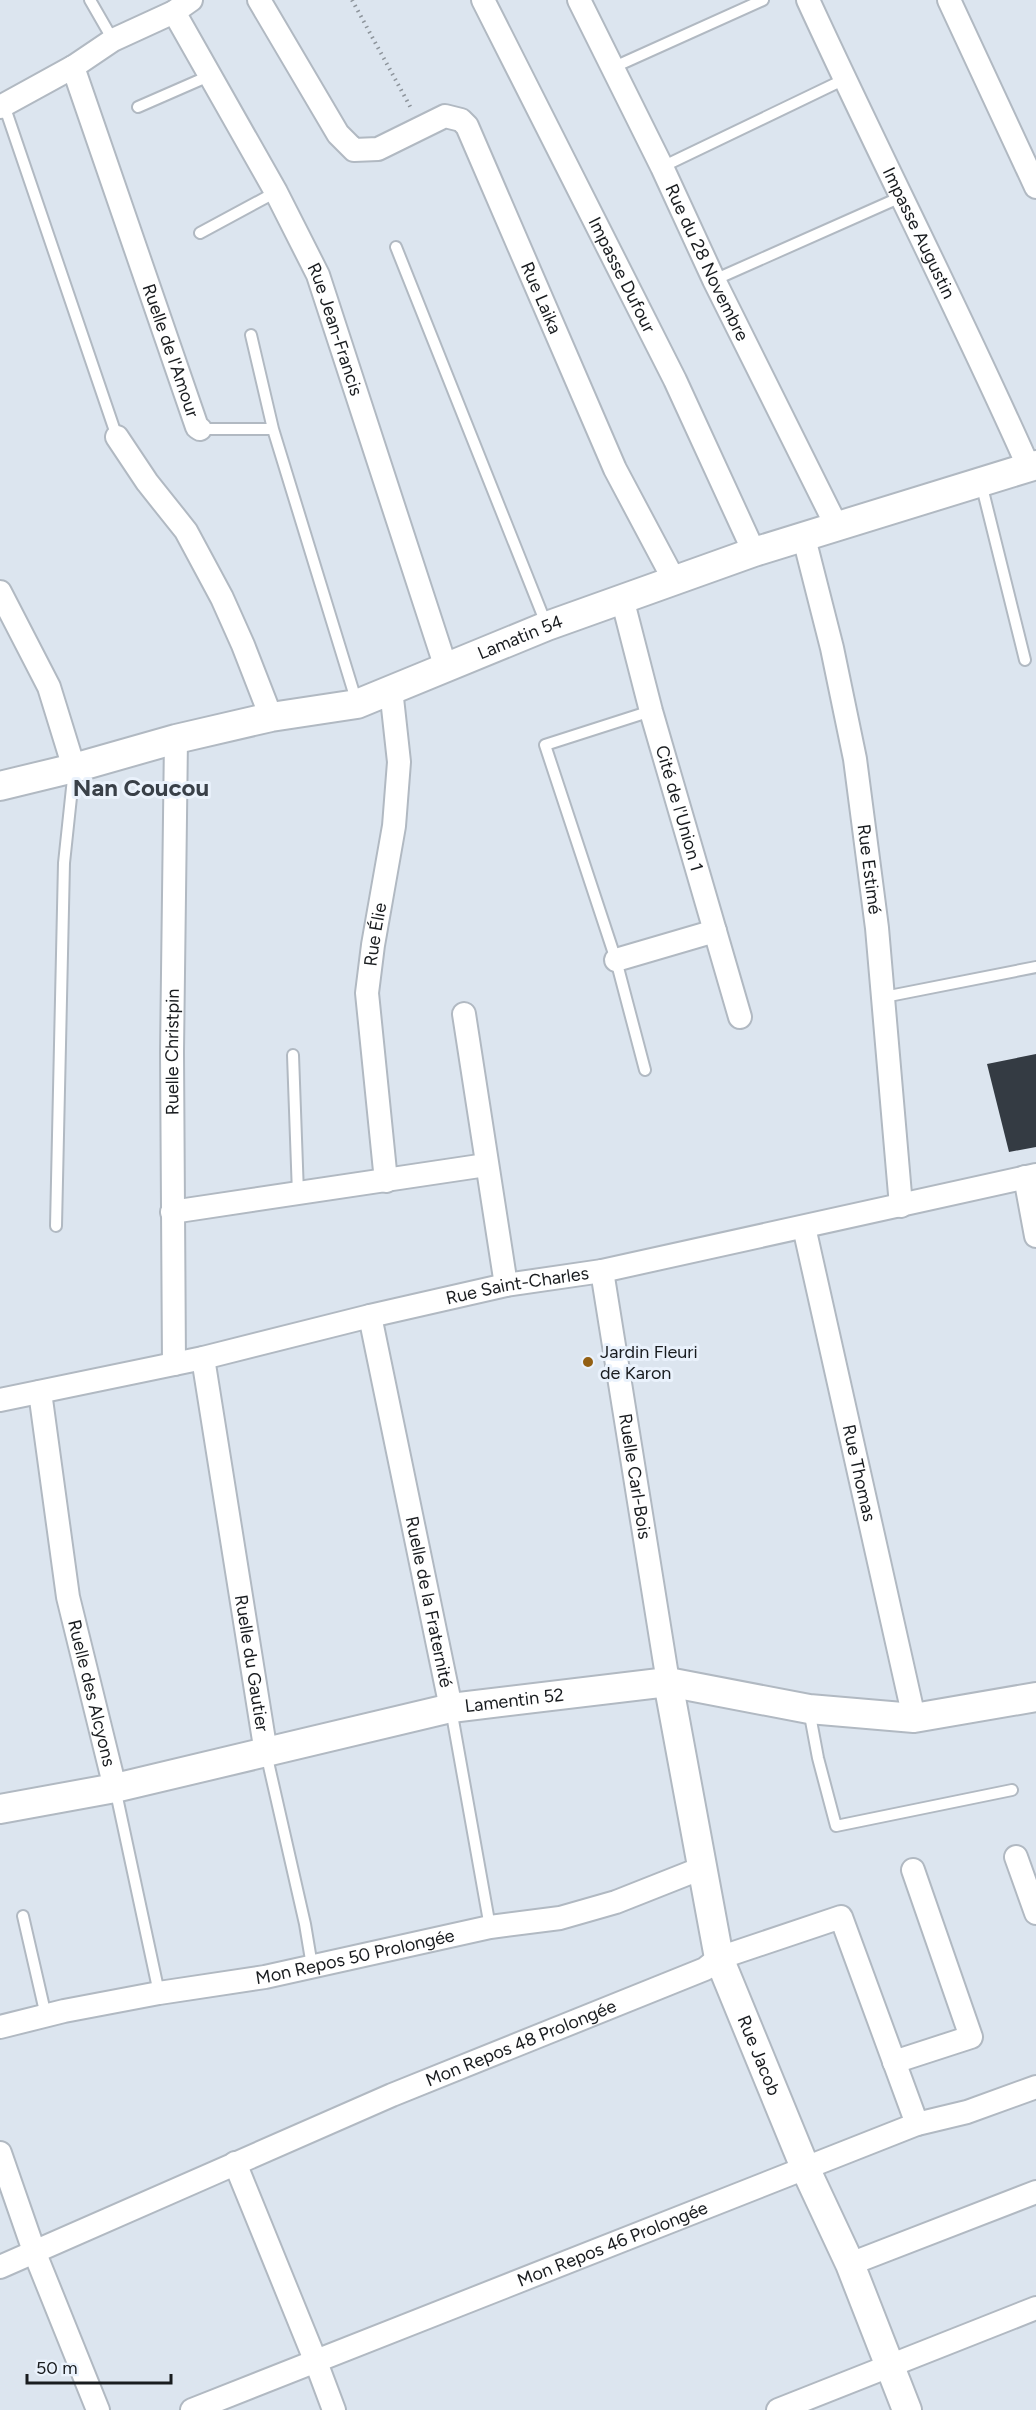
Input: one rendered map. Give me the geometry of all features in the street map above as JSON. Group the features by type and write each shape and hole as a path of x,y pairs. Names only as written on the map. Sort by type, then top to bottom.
{"street":[{"name":"Rue Laika","path":"259,0 338,134 354,150 378,149 445,116 461,120 467,126 615,469 674,580"},
{"name":"Impasse Dufour","path":"483,0 675,380 754,552"},
{"name":"Rue du 28 Novembre","path":"579,0 662,167 714,280 836,525"},
{"name":"Impasse Augustin","path":"808,0 844,79 1033,467"},
{"path":"949,0 1036,187"},
{"path":"1,102 73,67 113,40 182,6"},
{"name":"Rue Jean-Francis","path":"182,6 209,76 276,192 318,275 446,668"},
{"name":"Ruelle de l'Amour","path":"73,67 197,427 200,429"},
{"path":"117,437 147,482 186,531 226,607 271,717"},
{"name":"Lamatin 54","path":"0,786 176,739 271,717 357,704 547,626 622,598 754,552 804,538 836,525 1033,467"},
{"name":"Rue Estimé","path":"804,538 832,648 855,759 884,997 901,1206"},
{"path":"0,592 49,687 74,768"},
{"name":"Cité de l'Union 1","path":"622,598 651,711 740,1017"},
{"name":"Rue Élie","path":"386,1181 368,993 373,945 394,826 399,762 391,689"},
{"name":"Ruelle Christpin","path":"174,1364 172,1212 176,739"},
{"path":"616,960 716,931"},
{"path":"464,1014 506,1285"},
{"path":"172,1212 486,1165"},
{"path":"1030,1176 1036,1236"},
{"name":"Rue Saint-Charles","path":"0,1400 203,1358 506,1285 602,1271 1030,1176"},
{"name":"Rue Thomas","path":"804,1227 914,1718"},
{"name":"Ruelle Carl-Bois","path":"602,1271 668,1682"},
{"name":"Ruelle de la Fraternité","path":"370,1316 451,1708"},
{"name":"Ruelle du Gautier","path":"203,1358 266,1753"},
{"name":"Ruelle des Alcyons","path":"39,1392 68,1597 115,1788"},
{"name":"Lamentin 52","path":"0,1809 115,1788 451,1708 668,1682 809,1709 914,1718 1036,1697"},
{"name":"Rue Jacob","path":"668,1682 719,1958 806,2170 850,2264 907,2410"},
{"path":"1016,1857 1036,1913"},
{"name":"Mon Repos 50 Prolongée","path":"0,2027 159,1993 265,1977 490,1927 560,1918 616,1902 702,1868"},
{"path":"894,2061 971,2037 913,1870"},
{"name":"Mon Repos 48 Prolongée","path":"0,2267 392,2095 705,1969 719,1958 841,1917 918,2124"},
{"name":"Mon Repos 46 Prolongée","path":"192,2410 918,2124 967,2112 1036,2087"},
{"path":"0,2153 34,2251 98,2410"},
{"path":"235,2163 334,2410"},
{"path":"850,2264 1036,2192"},
{"path":"778,2410 1036,2308"}],"lane":[{"path":"90,0 113,40"},
{"path":"612,68 763,0"},
{"path":"138,107 209,76"},
{"path":"662,167 844,79"},
{"path":"1,102 117,437"},
{"path":"200,233 276,192"},
{"path":"714,280 901,197"},
{"path":"396,247 547,626"},
{"path":"251,335 273,429 357,704"},
{"name":"Ruelle de l'Amour","path":"200,429 273,429"},
{"path":"981,483 1024,660"},
{"path":"645,1070 616,960 545,745 651,711"},
{"path":"56,1226 64,862 74,768"},
{"path":"884,997 1036,967"},
{"path":"293,1055 298,1194"},
{"name":"Ruelle de la Fraternité","path":"451,1708 490,1927"},
{"path":"809,1709 818,1758 836,1826 1012,1790"},
{"name":"Ruelle du Gautier","path":"266,1753 312,1966"},
{"name":"Ruelle des Alcyons","path":"115,1788 159,1993"},
{"path":"23,1916 46,2016"}],"path":[{"path":"352,0 421,127"}],"building":[{"path":"1036,1054 1036,1147 1009,1152 987,1064"}],"place":[{"name":"Jardin Fleuri de Karon","path":"588,1362"}],"district":[{"name":"Nan Coucou","path":"141,788"}]}
